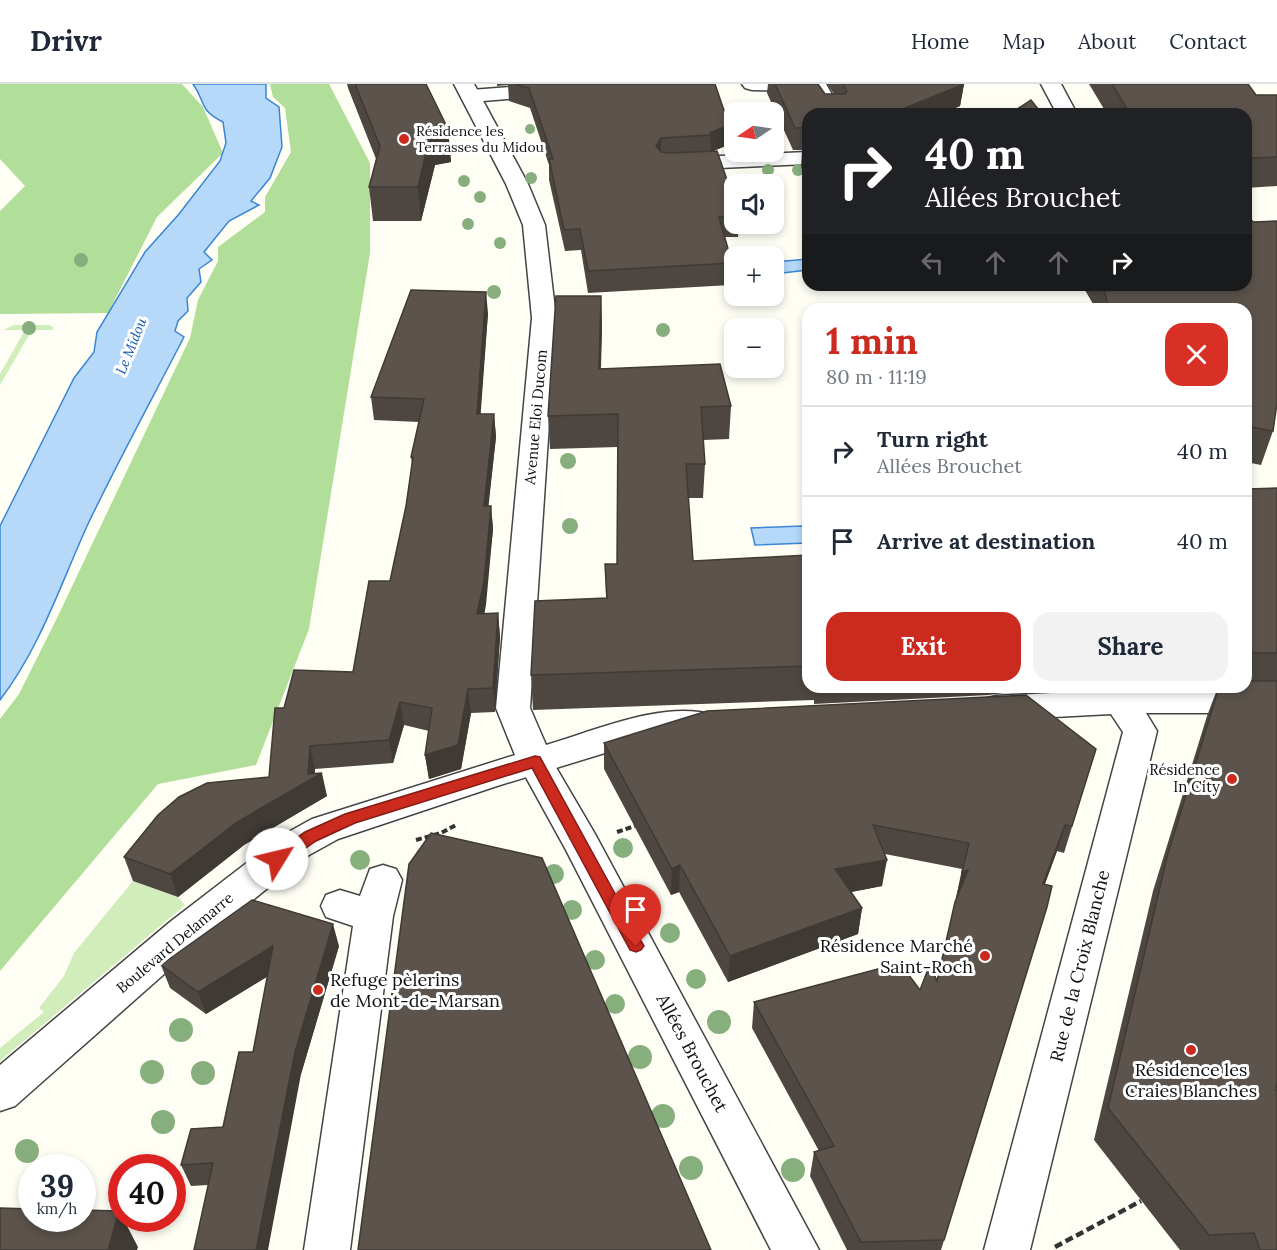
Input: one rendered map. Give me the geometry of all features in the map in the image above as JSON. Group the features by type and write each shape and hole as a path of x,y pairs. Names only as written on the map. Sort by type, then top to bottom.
{"street":[{"path":"467,90 618,84"},
{"path":"752,84 842,84"},
{"path":"1051,84 1064,108"},
{"path":"817,85 830,108"},
{"name":"Avenue Eloi Ducom","path":"467,90 517,184 534,225 544,318 513,708 535,761"},
{"path":"669,165 802,158"},
{"path":"965,709 1121,694 1277,701"},
{"name":"Rue de la Croix Blanche","path":"1007,1250 1140,731 1121,694"},
{"name":"Boulevard Delamarre","path":"0,1092 184,933 296,845 325,829 350,819 535,761 654,726 738,722"},
{"name":"Allées Brouchet","path":"535,761 582,844 796,1250"},
{"path":"327,1250 366,901"}],"path":[{"path":"366,901 398,844 441,833 453,828 458,822"},
{"path":"582,844 640,824"},
{"path":"1049,1250 1141,1201"}],"green space":[{"path":"0,84 182,84 203,107 223,153 157,217 108,313 0,314 0,211 25,186 0,159"},
{"path":"270,84 329,84 370,163 370,253 309,629 256,765 158,784 0,971 0,719 19,694 57,618 190,338 198,300 218,261 218,247 265,212 265,197 291,152 285,108 273,97"},
{"path":"14,325 49,325 53,327 53,330 32,330 0,385 0,374 25,330 3,330"},
{"path":"133,881 178,897 185,905 0,1061 0,1048 44,1012 39,1008 64,976 74,953"}],"water":[{"name":"Le Midou","path":"193,84 266,84 266,98 279,107 282,147 270,178 251,201 259,205 229,221 204,252 212,260 199,269 201,282 187,298 188,311 178,321 175,331 184,337 99,500 49,615 27,659 0,700 0,526 74,378 94,352 97,332 145,252 179,214 220,161 226,143 223,122 206,110"},
{"path":"802,260 802,271 784,273 784,261"},
{"path":"802,526 802,543 755,545 751,528"}],"building":[{"name":"Résidence les Terrasses du Midou","path":"355,84 426,84 448,129 431,131 418,187 369,187 380,146"},
{"path":"514,84 715,84 724,110 724,127 710,133 711,135 661,138 656,146 661,152 669,153 717,151 725,174 724,217 719,217 727,246 724,246 724,263 588,271 580,229 564,230 549,159 553,159 529,88"},
{"path":"775,84 818,84 825,94 845,94 847,91 843,84 964,84 905,108 802,108 802,128 795,128"},
{"path":"1112,84 1248,84 1256,95 1277,95 1277,157 1252,158 1252,108 1126,108"},
{"path":"1031,100 1037,108 1019,108"},
{"path":"1252,221 1277,221 1277,403 1273,431 1252,427 1252,303 1107,303 1104,291 1252,291"},
{"path":"411,290 486,292 477,414 494,414 484,506 491,506 484,582 477,614 498,613 493,688 468,689 458,745 425,755 432,708 400,702 389,740 310,746 308,774 322,773 237,822 170,874 124,857 158,815 179,797 207,783 269,777 275,708 284,708 294,670 353,672 369,581 390,581 406,506 413,457 411,457 424,399 371,397"},
{"path":"556,296 601,296 599,369 720,364 731,406 701,407 705,464 686,464 693,561 802,555 802,666 531,675 535,601 607,598 605,564 617,564 618,414 548,416"},
{"path":"1277,488 1277,653 1252,653 1252,489"},
{"name":"Résidence les Craies Blanches","path":"1252,681 1277,681 1277,1250 1260,1250 1254,1233 1209,1235 1108,1108 1167,857 1217,693 1252,693"},
{"path":"1026,695 1096,749 1072,826 1065,825 1043,884 1052,886 1047,907 944,1240 861,1242 814,1152 834,1146 754,1002 900,963 920,990 930,964 937,981 955,902 968,870 962,872 969,843 873,825 887,860 835,869 862,908 730,956 680,865 672,869 604,743 707,711"},
{"path":"431,833 542,858 711,1250 358,1250 409,864"},
{"path":"252,900 333,924 295,1052 256,1250 194,1250 213,1163 186,1165 186,1154 184,1154 191,1129 223,1127 239,1052 253,1052 273,946 198,992 161,965"},
{"path":"0,1208 18,1209 18,1232 96,1232 96,1210 108,1211 108,1232 113,1232 108,1250 0,1250"}],"place":[{"name":"Résidence les Terrasses du Midou","path":"404,139"},
{"name":"Résidence In City","path":"1232,779"},
{"name":"Résidence Marché Saint-Roch","path":"985,956"},
{"name":"Refuge pèlerins de Mont-de-Marsan","path":"318,990"},
{"name":"Résidence les Craies Blanches","path":"1191,1050"}],"route":[{"path":"277,859 310,837 350,819 535,761 636,946"}]}
